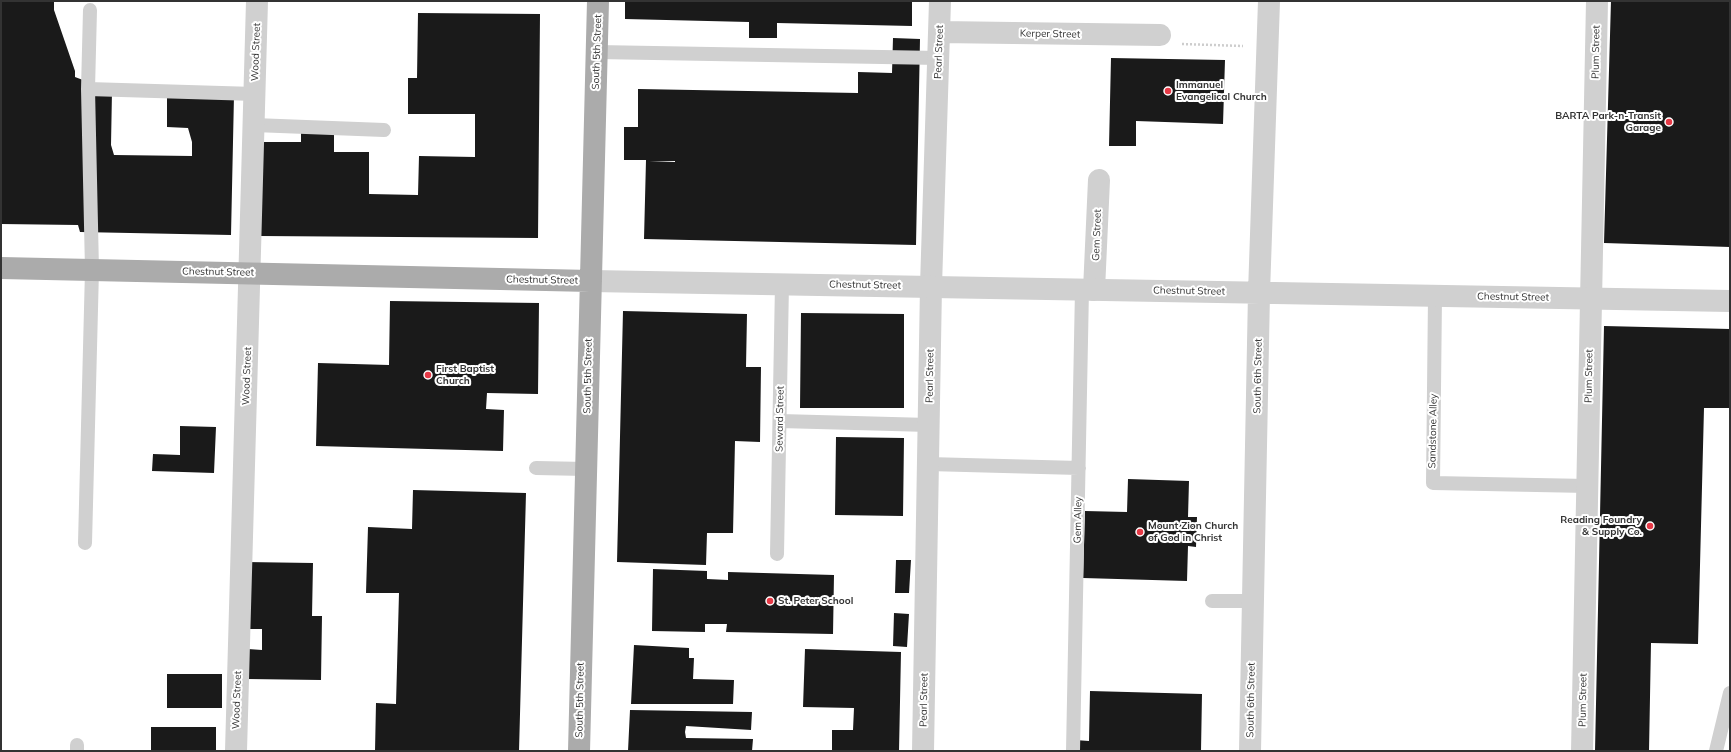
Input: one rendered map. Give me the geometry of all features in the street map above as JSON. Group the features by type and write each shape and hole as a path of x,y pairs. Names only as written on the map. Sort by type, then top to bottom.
{"main road":[{"name":"South 5th Street","path":"579,751 598,1"},
{"name":"Chestnut Street","path":"1,268 591,281"}],"street":[{"name":"Wood Street","path":"236,751 257,1"},
{"name":"Pearl Street","path":"923,751 931,286 940,1"},
{"name":"South 6th Street","path":"1250,751 1260,293 1269,1"},
{"name":"Plum Street","path":"1582,751 1597,1"},
{"name":"Kerper Street","path":"940,32 1160,35"},
{"name":"Gem Street","path":"1088,289 1099,180"},
{"name":"Chestnut Street","path":"591,281 1730,301"}],"lane":[{"path":"84,543 92,270 88,90 90,10"},
{"path":"597,52 939,58"},
{"path":"88,90 255,94"},
{"path":"254,124 384,130"},
{"name":"Seward Street","path":"777,554 782,284"},
{"name":"Gem Alley","path":"1073,751 1079,468 1088,289"},
{"name":"Sandstone Alley","path":"1435,296 1433,482 1588,486"},
{"path":"780,421 929,425"},
{"path":"928,464 1079,468"},
{"path":"536,468 586,469"},
{"path":"1212,601 1253,601"},
{"path":"1716,751 1730,693"}],"building":[{"path":"1,1 54,1 54,10 75,71 75,77 112,91 111,145 114,155 192,156 192,142 188,128 167,127 167,94 234,95 231,235 80,232 78,225 1,224"},
{"path":"625,1 912,1 912,26 777,23 777,38 749,38 749,22 625,19"},
{"name":"BARTA Park-n-Transit Garage","path":"1611,1 1730,1 1730,247 1604,243"},
{"path":"418,13 540,14 538,238 260,236 260,142 301,142 301,128 334,128 334,152 369,152 369,194 418,195 419,156 475,157 475,114 408,114 408,78 417,78"},
{"path":"893,38 920,39 916,245 644,239 646,160 624,160 624,127 638,127 638,89 858,93 858,72 892,73","holes":["649,161 675,161 675,162"]},
{"name":"Immanuel Evangelical Church","path":"1111,58 1225,60 1223,124 1136,121 1136,146 1109,146"},
{"name":"First Baptist Church","path":"390,301 539,303 538,394 487,393 486,409 504,410 503,451 316,446 318,363 389,365"},
{"path":"623,311 747,314 746,367 761,367 760,442 735,441 733,533 707,533 706,565 617,562"},
{"path":"801,313 904,314 904,408 800,408"},
{"name":"Reading Foundry & Supply Co.","path":"1604,326 1730,329 1730,408 1704,408 1698,644 1651,643 1649,751 1595,751"},
{"path":"180,426 216,427 214,473 152,471 153,454 180,455"},
{"path":"836,437 904,438 903,516 835,515"},
{"name":"Mount Zion Church of God in Christ","path":"1128,479 1189,481 1188,517 1197,517 1196,547 1188,546 1187,581 1083,578 1085,511 1127,512"},
{"path":"413,490 526,493 519,751 375,751 376,703 396,704 399,593 366,593 368,527 412,529"},
{"path":"896,560 911,560 909,593 895,593"},
{"path":"245,562 313,563 312,616 322,616 321,680 248,679 248,649 262,650 262,629 244,629"},
{"path":"653,569 707,571 707,579 728,580 728,572 834,575 833,634 726,632 727,624 705,624 705,632 652,631"},
{"path":"894,613 909,614 907,647 893,646"},
{"path":"634,645 689,648 689,658 694,658 693,679 734,680 733,704 631,704"},
{"path":"805,649 901,652 899,751 832,751 832,730 853,730 854,708 803,707"},
{"path":"167,674 222,674 222,708 167,708"},
{"path":"1090,691 1202,694 1201,751 1075,751 1075,740 1089,741"},
{"path":"630,710 752,712 751,730 686,726 685,732 686,738 753,739 752,751 628,751"},
{"path":"151,727 216,727 216,751 151,751"}],"place":[{"name":"Immanuel Evangelical Church","path":"1168,91"},
{"name":"BARTA Park-n-Transit Garage","path":"1669,122"},
{"name":"First Baptist Church","path":"428,375"},
{"name":"Reading Foundry & Supply Co.","path":"1650,526"},
{"name":"Mount Zion Church of God in Christ","path":"1140,532"},
{"name":"St. Peter School","path":"770,601"}]}
